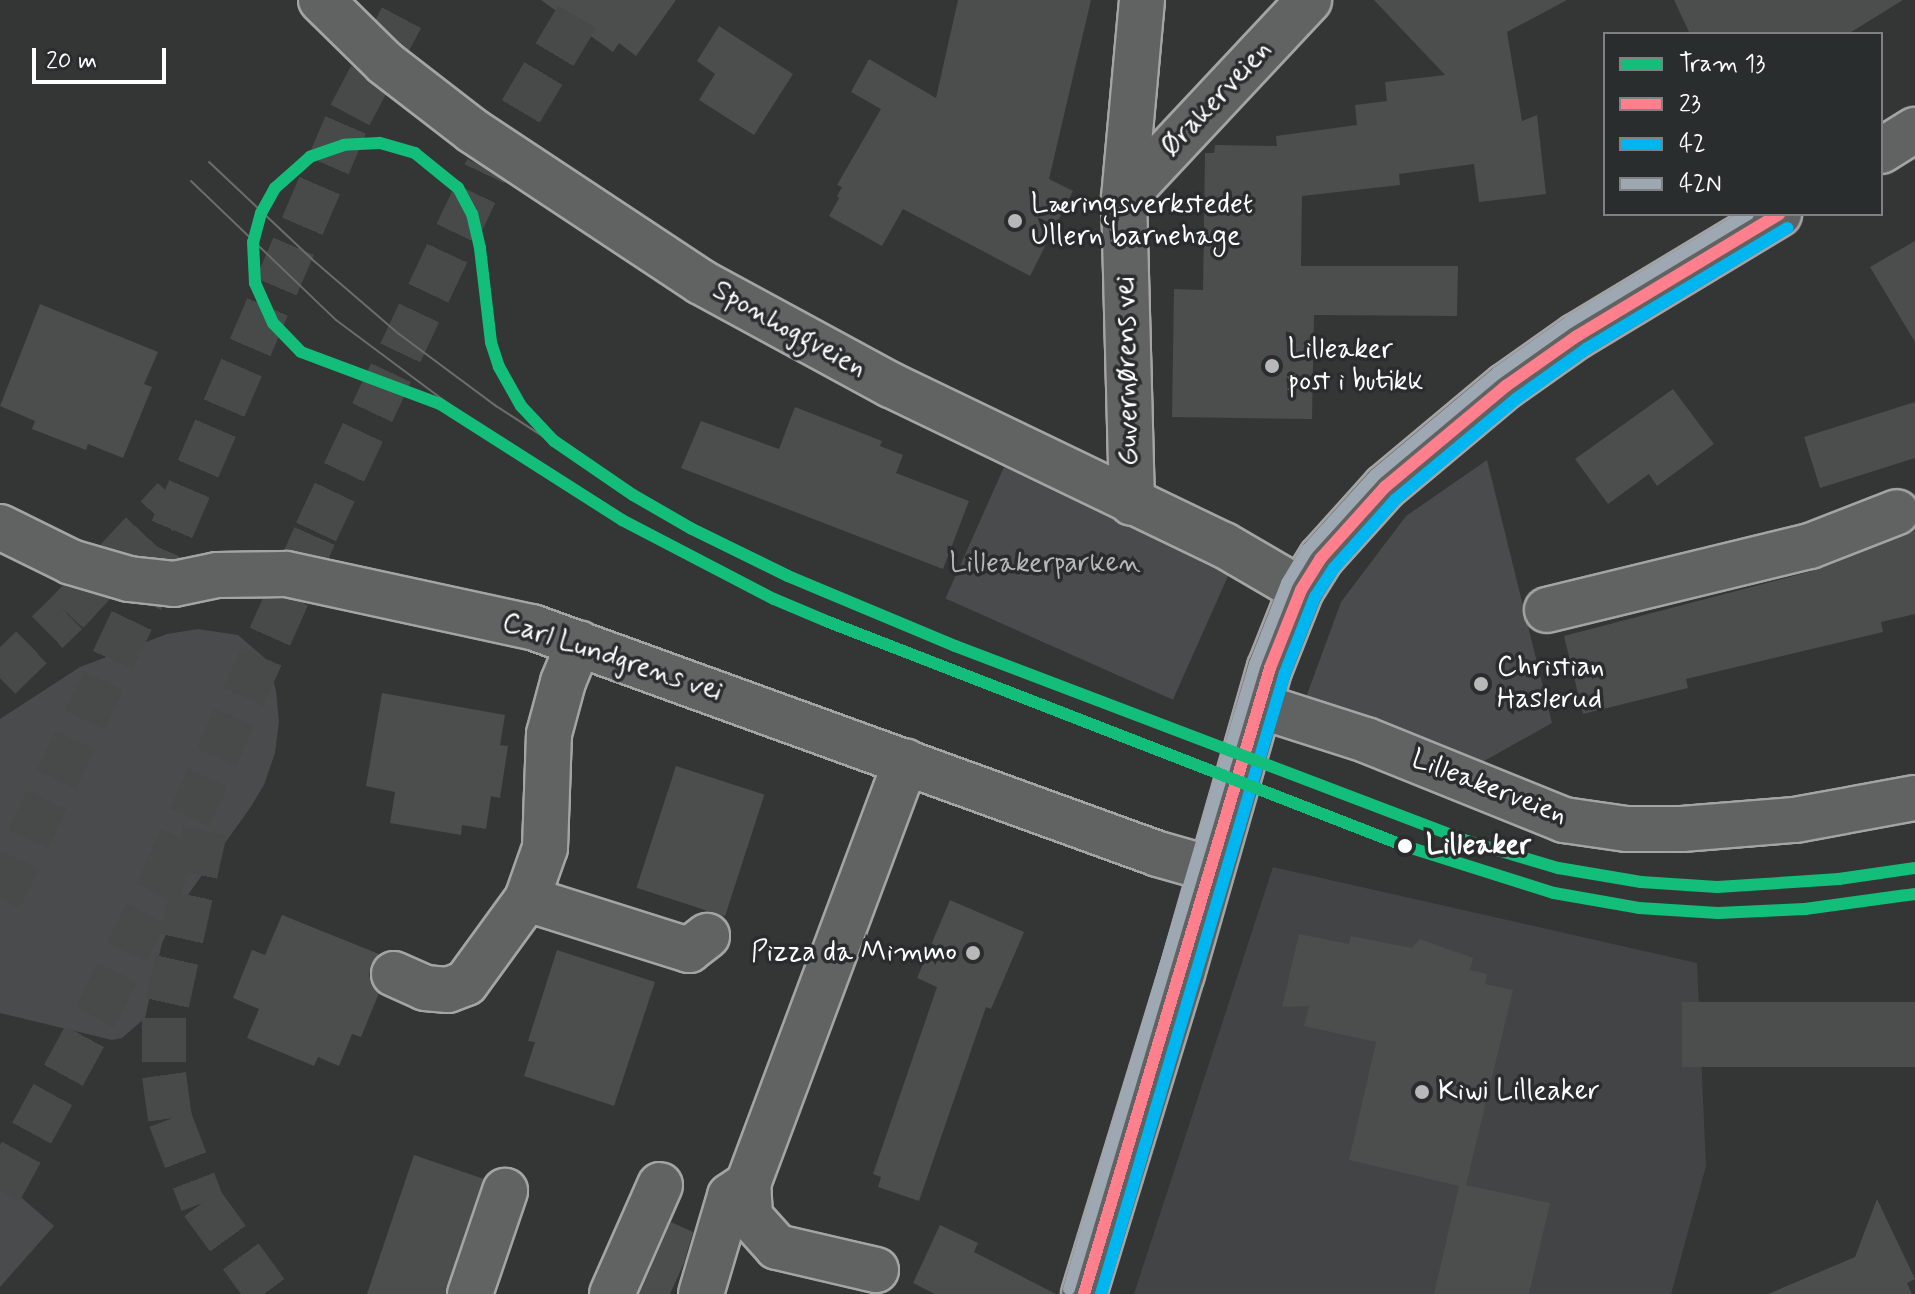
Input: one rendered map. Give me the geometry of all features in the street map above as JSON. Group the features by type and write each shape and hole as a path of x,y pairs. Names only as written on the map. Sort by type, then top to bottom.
{"street":[{"name":"Sponhoggveien","path":"321,0 385,63 473,131 701,282 891,385 1233,550 1301,590"},
{"name":"Guvernørens vei","path":"1132,503 1124,198 1142,0"},
{"name":"Ørakerveien","path":"1124,198 1309,0"},
{"path":"1883,150 1915,130"},
{"path":"1084,1294 1282,633 1301,590 1339,534 1385,487 1506,386 1577,336 1776,216"},
{"path":"1547,610 1810,546 1897,512"},
{"name":"Carl Lundgrens vei","path":"0,527 71,562 129,579 174,584 217,575 286,574 532,627 1158,854 1211,869"},
{"path":"394,974 425,988 448,990 466,983 527,899 545,848 549,734 563,682 579,643"},
{"name":"Lilleakerveien","path":"1260,706 1366,740 1564,820 1626,829 1682,829 1795,820 1915,798"},
{"path":"876,1270 777,1247 750,1217 748,1184 906,762"},
{"path":"527,899 689,950 707,936"},
{"path":"701,1294 730,1196 748,1184"},
{"path":"612,1294 660,1185"},
{"path":"470,1294 505,1191"}],"shaded area":[{"path":"1273,867 1697,963 1706,1166 1671,1294 1134,1294"}],"green space":[{"path":"1487,460 1552,723 1477,765 1305,700 1341,602 1406,516"},
{"name":"Lilleakerparken","path":"1004,467 1231,568 1173,700 945,599"},
{"path":"198,629 238,635 268,661 276,691 279,722 275,753 264,785 250,808 180,906 162,943 145,1018 122,1038 112,1040 0,1013 0,719 80,667 167,634"},
{"path":"0,1179 54,1226 0,1287"}],"building":[{"path":"541,0 676,0 636,56 619,43 613,52"},
{"path":"958,0 1091,0 1049,179 1073,191 1030,276 903,209 882,246 829,216 842,187 837,185 881,109 851,92 869,59 936,98"},
{"path":"1374,0 1567,0 1507,32 1522,121 1537,115 1546,194 1479,202 1474,164 1399,174 1400,185 1302,196 1301,266 1458,266 1457,316 1314,315 1312,419 1172,417 1174,289 1203,290 1205,153 1214,153 1215,145 1277,146 1276,136 1357,125 1355,105 1387,101 1385,82 1445,75"},
{"path":"1674,0 1903,0 1851,32 1689,32"},
{"path":"719,26 793,74 754,135 699,100 715,74 697,61"},
{"path":"1915,241 1915,342 1870,267"},
{"path":"40,304 158,352 144,384 152,387 123,458 88,444 86,450 32,429 35,421 0,406"},
{"path":"1673,389 1714,444 1657,486 1649,474 1608,504 1575,459"},
{"path":"1915,402 1915,458 1820,488 1804,437"},
{"path":"795,407 882,441 880,446 903,455 896,473 969,501 943,569 681,468 701,421 779,449"},
{"path":"1915,531 1915,614 1881,622 1883,632 1686,679 1688,688 1583,714 1564,636 1816,570"},
{"path":"382,693 505,715 500,745 508,746 500,798 491,796 486,829 462,825 461,835 390,823 395,792 366,786"},
{"path":"676,766 764,795 725,916 636,888"},
{"path":"950,900 1024,932 991,1009 986,1007 919,1201 878,1187 881,1177 873,1174 937,987 917,978"},
{"path":"282,915 379,954 371,964 369,976 379,993 361,1037 352,1034 339,1066 318,1057 314,1066 247,1038 259,1009 233,998 252,950 265,955"},
{"path":"1299,934 1349,944 1351,936 1412,948 1420,939 1473,958 1470,970 1487,974 1485,984 1513,990 1466,1185 1550,1203 1529,1294 1434,1294 1459,1186 1349,1160 1376,1042 1304,1026 1309,1006 1282,1007"},
{"path":"557,950 655,982 614,1106 524,1076 535,1042 528,1041"},
{"path":"1682,1002 1915,1002 1915,1067 1682,1067"},
{"path":"414,1155 484,1179 446,1294 367,1294"},
{"path":"1877,1199 1915,1279 1907,1283 1912,1294 1768,1294 1855,1257"},
{"path":"671,1222 693,1232 684,1263 670,1294 639,1294"},
{"path":"940,1225 978,1243 974,1252 1056,1294 935,1294 913,1283"}],"tunnel":[{"path":"0,899 146,590 350,115 411,0"},
{"path":"0,1191 98,1012 163,878 316,532 487,168 587,0"},
{"path":"0,678 67,613 174,498"},
{"path":"205,831 164,1018 164,1075 170,1119 202,1203 268,1294"}],"tram line":[{"name":"13","path":"1915,868 1839,879 1717,887 1641,882 1558,868 1467,841 955,646 788,576 692,529 633,495 554,441 521,406 499,367 491,342 480,248 472,214 458,188 415,153 379,143 344,145 310,157 275,188 261,213 253,242 255,283 273,323 301,352 440,404 622,520 774,599 826,621 1405,846 1554,893 1639,908 1718,913 1805,909 1915,894"},
{"path":"209,162 314,261 399,334 496,406 581,461"},
{"path":"191,181 336,320 482,429"}],"transit line":[{"name":"42N","path":"1069,1289 1255,664 1287,583 1307,550 1375,475 1497,373 1569,322 1745,216"},
{"name":"23","path":"1084,1294 1270,668 1301,590 1321,558 1385,487 1506,386 1577,336 1776,216"},
{"name":"42","path":"1101,1294 1285,673 1315,597 1334,568 1396,499 1516,399 1586,349 1787,228"}],"place":[{"name":"Læringsverkstedet Ullern barnehage","path":"1015,221"},
{"name":"Lilleaker post i butikk","path":"1272,366"},
{"name":"Christian Haslerud","path":"1481,684"},
{"name":"Lilleaker","path":"1405,846"},
{"name":"Pizza da Mimmo","path":"973,953"},
{"name":"Kiwi Lilleaker","path":"1422,1092"}]}
